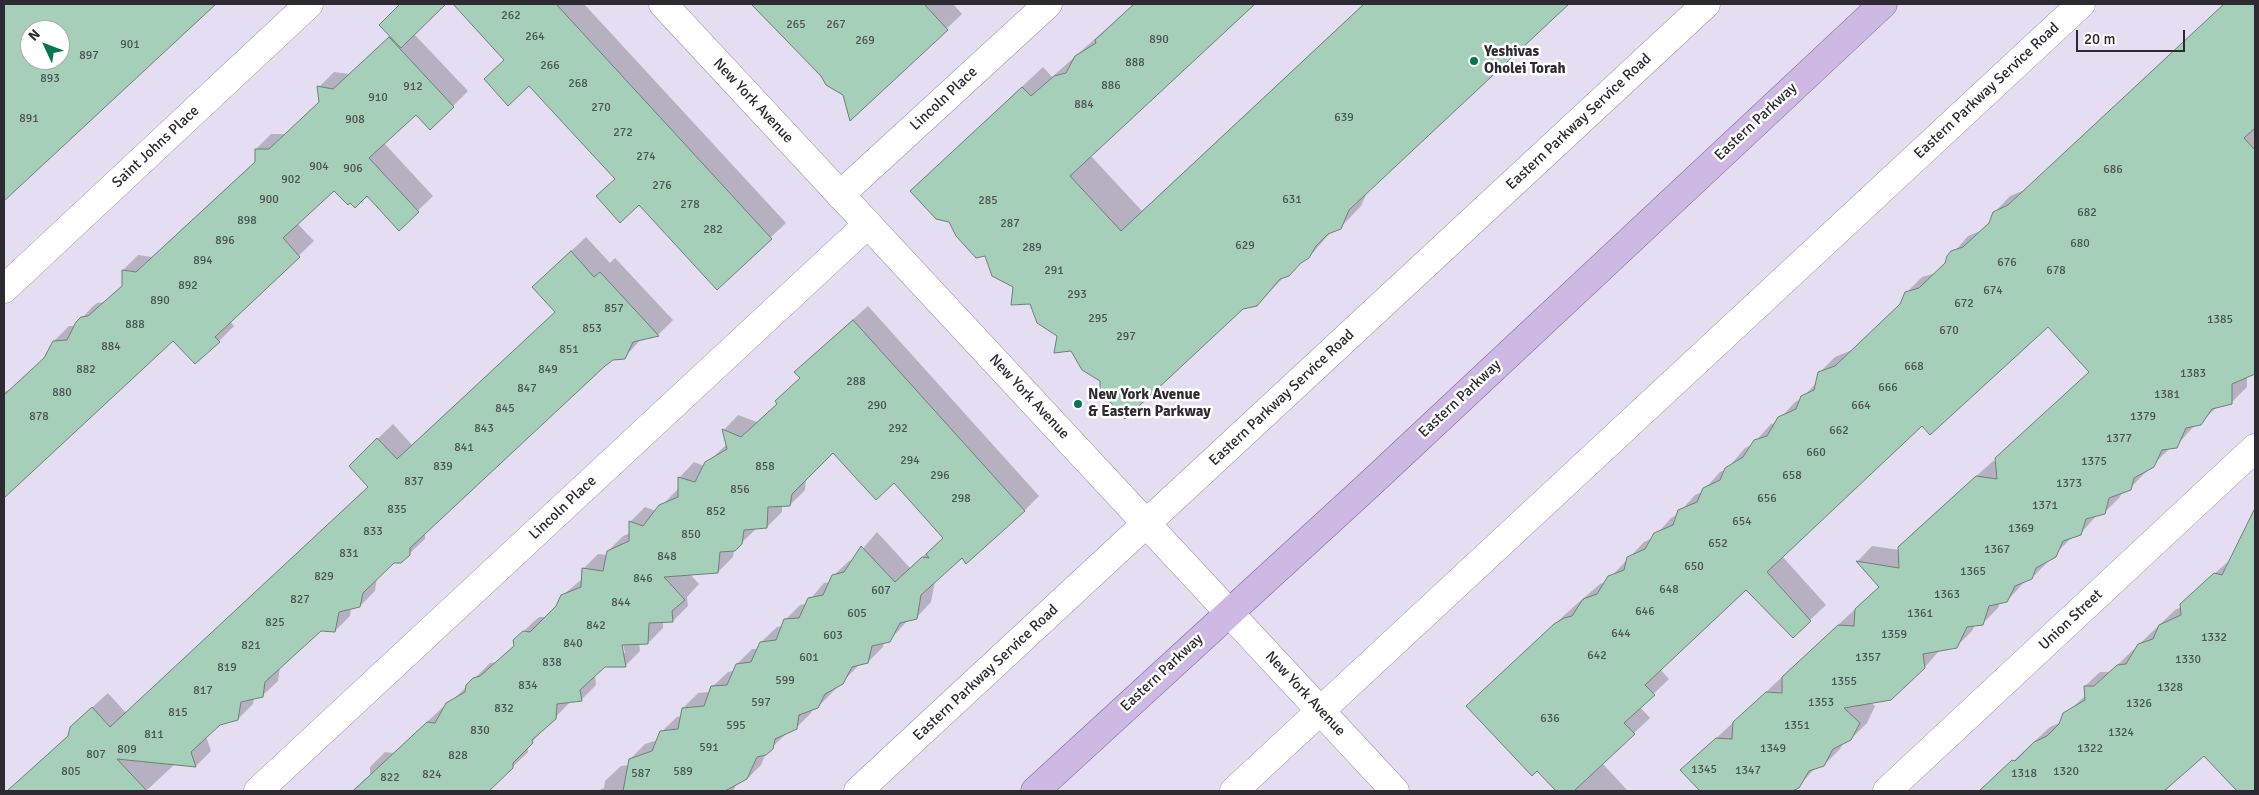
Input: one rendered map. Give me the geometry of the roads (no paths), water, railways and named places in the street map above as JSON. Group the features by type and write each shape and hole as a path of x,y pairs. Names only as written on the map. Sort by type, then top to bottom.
{"main road":[{"name":"Eastern Parkway","path":"1035,791 1370,483 1882,4"}],"street":[{"name":"Saint Johns Place","path":"4,289 309,4"},
{"name":"New York Avenue","path":"663,4 1395,791"},
{"name":"Lincoln Place","path":"840,195 1048,4"},
{"name":"Eastern Parkway Service Road","path":"858,791 1706,4"},
{"name":"Eastern Parkway Service Road","path":"1234,791 2081,4"},
{"name":"Lincoln Place","path":"258,791 868,224"},
{"name":"Union Street","path":"1887,791 2255,448"}],"place":[{"name":"Yeshivas Oholei Torah","path":"1474,61"},
{"name":"New York Avenue & Eastern Parkway","path":"1078,404"}]}
